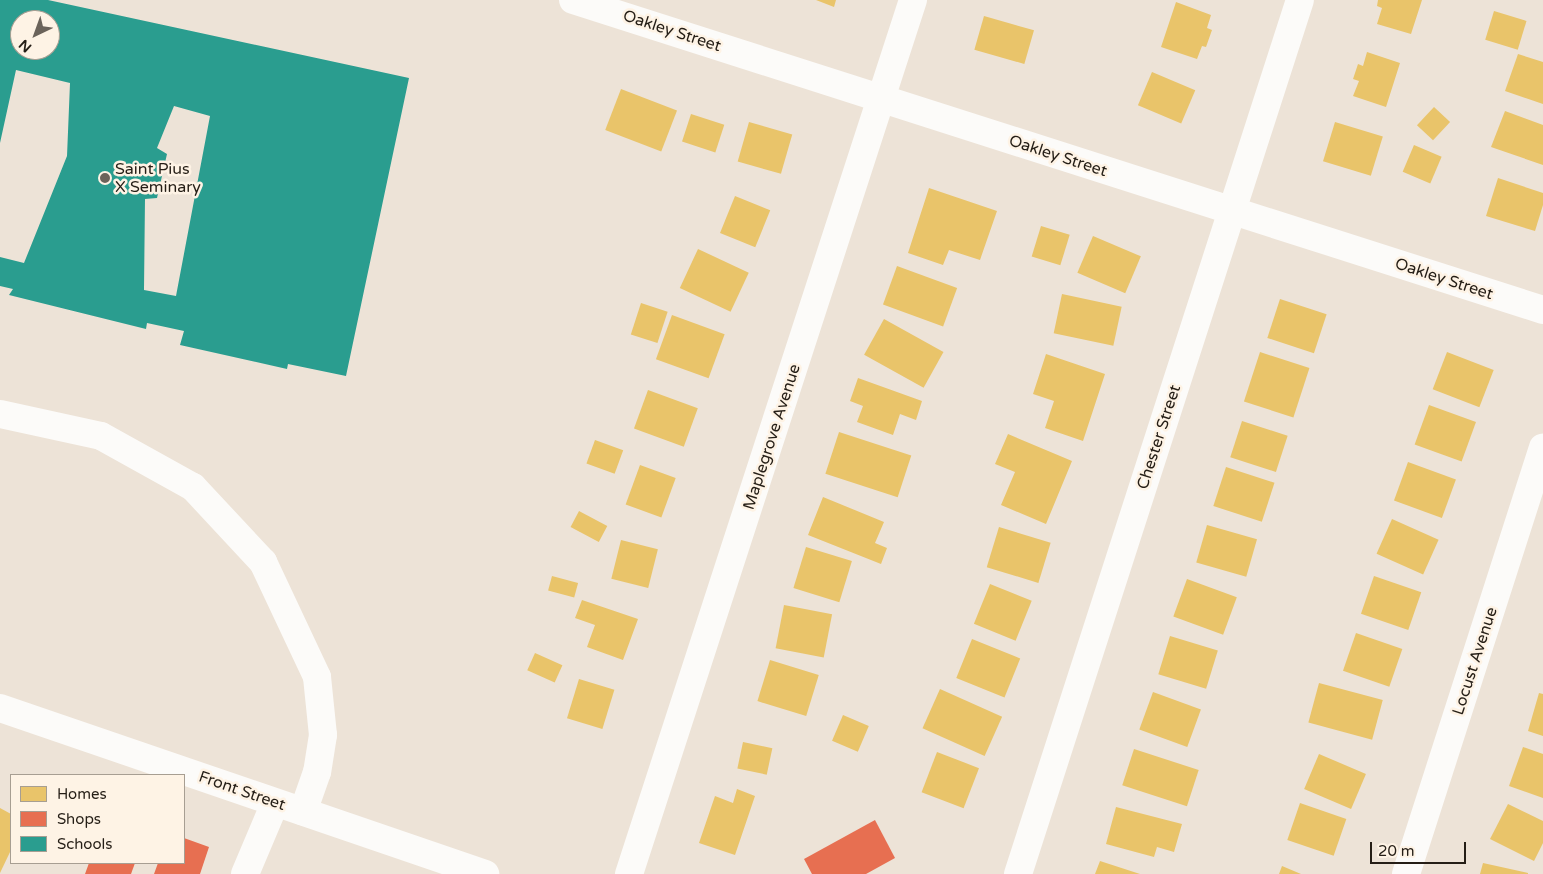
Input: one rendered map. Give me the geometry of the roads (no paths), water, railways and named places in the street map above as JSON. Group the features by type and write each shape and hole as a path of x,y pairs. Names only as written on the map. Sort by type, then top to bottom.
{"street":[{"name":"Oakley Street","path":"573,0 1543,310"},
{"name":"Maplegrove Avenue","path":"629,874 913,0"},
{"name":"Chester Street","path":"1018,874 1300,0"},
{"path":"0,414 102,436 168,473 192,487 263,562 317,677 323,735 317,772 303,812"},
{"name":"Locust Avenue","path":"1406,874 1543,447"},
{"name":"Front Street","path":"0,708 485,874"},
{"path":"245,874 275,803"}],"place":[{"name":"Saint Pius X Seminary","path":"105,178"}]}
